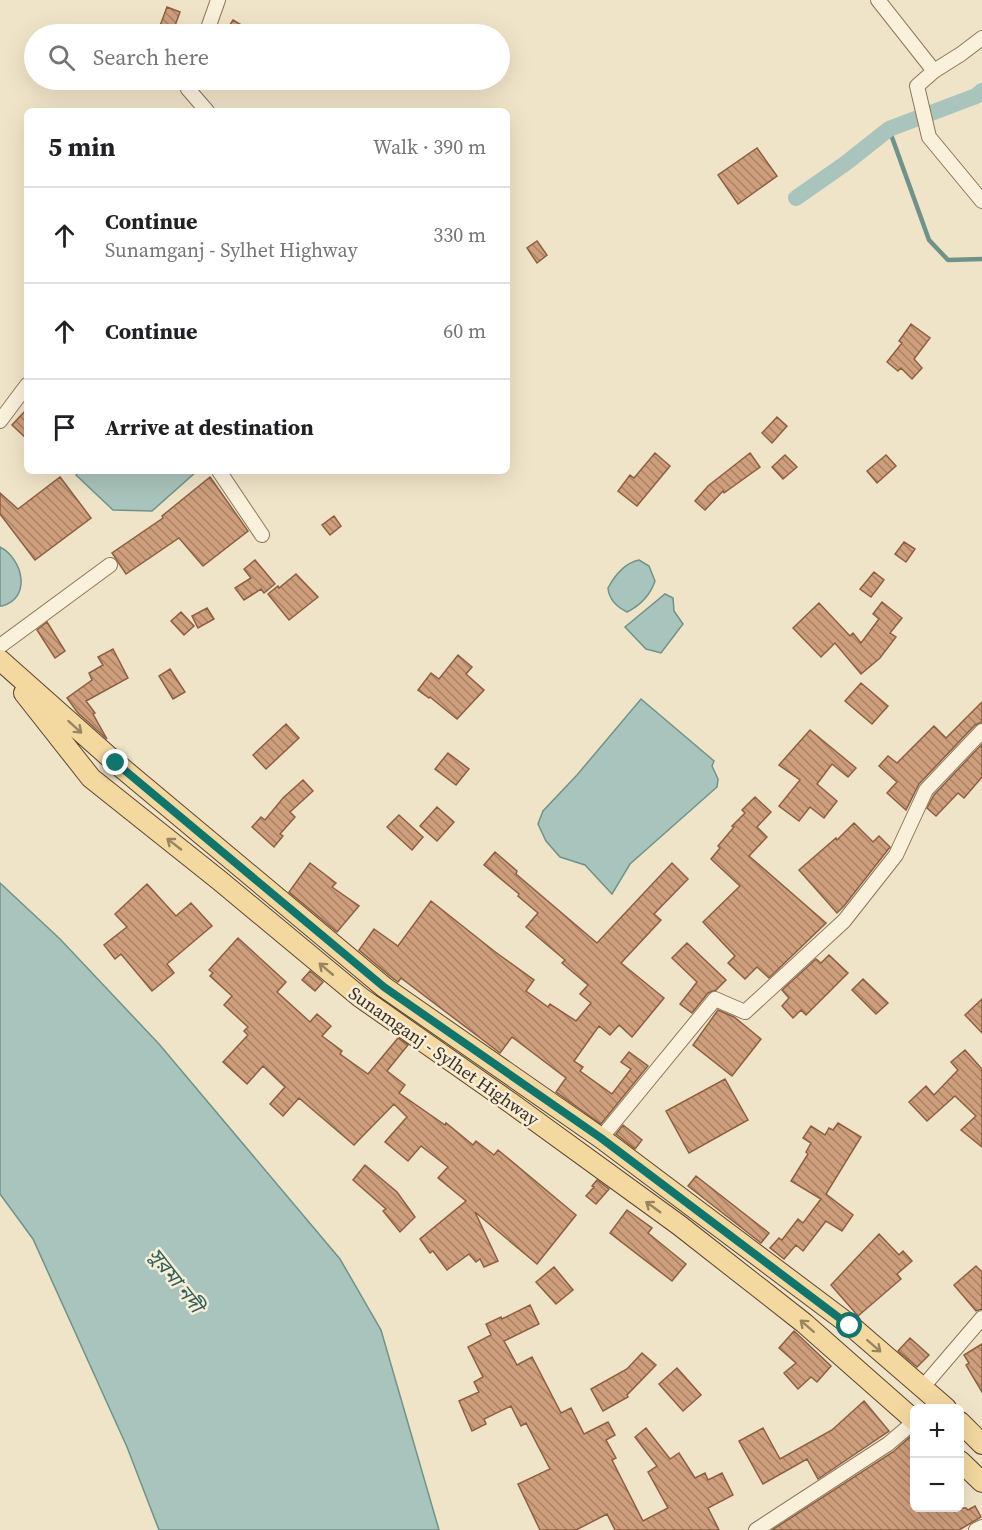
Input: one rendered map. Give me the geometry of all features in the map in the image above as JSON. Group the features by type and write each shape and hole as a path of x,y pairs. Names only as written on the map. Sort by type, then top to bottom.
{"main road":[{"name":"Sunamganj - Sylhet Highway","path":"4,666 116,763 384,987 601,1138 850,1326 940,1404"},
{"name":"Sunamganj - Sylhet Highway","path":"4,666 91,778 219,880 360,998 511,1103 679,1225 804,1323 910,1417"},
{"path":"964,1426 982,1444"},
{"path":"964,1465 982,1482"}],"street":[{"path":"210,24 218,0"},
{"path":"878,0 934,71"},
{"path":"982,38 934,71 917,86 929,137 982,201"},
{"path":"190,90 205,108"},
{"path":"0,421 24,389"},
{"path":"221,474 262,535"},
{"path":"0,646 110,565"},
{"path":"601,1138 715,999 745,1012 844,921 896,855 926,790 982,731"},
{"path":"922,1388 982,1318"},
{"path":"756,1530 888,1444 910,1425"},
{"path":"976,1530 982,1527"}],"water":[{"path":"194,474 152,511 113,510 76,475"},
{"path":"0,547 14,560 21,578 18,595 11,602 2,606 0,606"},
{"path":"639,560 649,566 655,581 644,600 627,612 614,603 608,588 620,570"},
{"path":"665,594 673,598 674,611 683,624 661,653 646,649 625,627"},
{"path":"641,699 714,761 712,766 718,779 717,787 630,864 612,894 585,865 560,857 546,841 538,824 543,811 577,775"},
{"name":"সুরমা নদী","path":"0,883 60,939 159,1044 340,1259 381,1330 439,1530 159,1530 127,1447 33,1239 0,1194"}],"building":[{"path":"167,7 180,12 176,24 161,24"},
{"path":"757,148 777,176 738,204 718,175"},
{"path":"537,241 547,255 537,263 527,248"},
{"path":"911,324 930,338 914,359 922,368 912,379 901,368 898,371 887,362 902,343 899,341"},
{"path":"24,412 24,436 12,425"},
{"path":"777,417 787,426 772,443 762,433"},
{"path":"655,453 670,466 637,506 618,491 630,475 634,478"},
{"path":"750,453 760,467 724,493 723,491 705,510 695,501 708,486"},
{"path":"785,455 797,467 783,479 772,467"},
{"path":"886,455 896,466 877,483 867,471"},
{"path":"60,477 91,518 35,560 0,514 0,493 18,509"},
{"path":"210,477 248,531 203,566 179,538 126,574 112,553 163,518 162,516"},
{"path":"334,516 341,526 330,535 322,525"},
{"path":"904,542 915,549 906,562 895,554"},
{"path":"255,560 275,584 264,593 261,589 244,600 235,588 251,578 244,569"},
{"path":"874,572 884,580 871,597 860,589"},
{"path":"296,574 318,597 289,620 268,594"},
{"path":"882,602 902,618 890,633 896,637 880,658 861,674 835,643 821,657 793,628 819,603 850,636 853,633 861,643 879,619 873,614"},
{"path":"207,608 214,619 198,628 192,616"},
{"path":"181,612 194,626 184,635 171,621"},
{"path":"47,622 65,651 55,658 37,630"},
{"path":"113,649 128,678 86,701 95,713 93,714 107,739 78,713 67,698 92,680 89,673 103,665 98,657"},
{"path":"458,655 472,667 466,674 484,690 457,719 418,690 431,673 439,679"},
{"path":"170,669 185,692 173,699 159,676"},
{"path":"861,683 888,706 872,724 845,701"},
{"path":"982,702 982,722 975,725 919,784 906,810 887,793 897,782 879,766 888,756 897,763 934,726 946,738"},
{"path":"286,724 299,738 266,769 253,755"},
{"path":"810,730 856,768 848,777 832,764 817,784 837,801 824,818 810,807 799,821 779,806 800,780 779,765"},
{"path":"982,744 982,777 964,798 958,793 936,816 927,808 934,795"},
{"path":"448,753 469,769 456,785 435,769"},
{"path":"303,780 313,791 290,812 295,817 280,834 283,836 274,847 252,827 261,817 265,820 283,798"},
{"path":"755,797 771,812 757,827 767,837 749,856 826,923 769,978 757,967 745,979 728,963 735,956 703,922 740,886 711,859 720,848 718,846 734,827 732,826 745,813 742,810"},
{"path":"437,807 454,822 437,841 420,826"},
{"path":"399,815 423,837 412,850 387,827"},
{"path":"854,823 873,842 879,836 890,847 837,913 799,870 836,838 837,840"},
{"path":"495,852 517,871 516,874 597,943 672,863 688,879 654,914 661,920 621,963 664,998 632,1037 619,1025 610,1035 599,1026 574,1061 583,1067 580,1071 612,1094 631,1069 621,1062 629,1052 648,1066 601,1124 556,1092 566,1078 512,1037 500,1053 401,978 398,982 391,977 359,950 374,929 398,946 431,901 534,980 526,991 548,1007 550,1004 576,1021 591,1003 580,994 588,985 562,963 565,960 526,927 538,913 484,865"},
{"path":"310,863 336,883 332,887 359,906 337,932 289,892"},
{"path":"147,884 176,916 191,903 212,926 167,964 174,973 152,991 121,954 115,959 104,945 127,927 115,914"},
{"path":"238,938 286,982 277,992 310,1022 317,1014 331,1026 322,1036 342,1051 340,1054 368,1074 398,1038 408,1045 387,1071 405,1085 399,1093 445,1125 446,1123 473,1145 476,1141 494,1155 498,1150 576,1215 537,1264 475,1212 498,1261 484,1267 480,1259 476,1262 469,1254 447,1270 433,1251 430,1253 420,1239 466,1201 438,1178 448,1167 421,1146 408,1161 385,1142 407,1117 394,1104 354,1145 299,1098 283,1116 270,1104 285,1087 263,1066 247,1084 223,1062 248,1035 244,1031 248,1027 224,1005 232,996 210,976 213,973 209,970"},
{"path":"687,943 726,980 716,990 708,993 692,1013 680,1004 697,982 672,958"},
{"path":"829,955 848,973 806,1015 801,1010 793,1018 782,1006 789,998 782,990 816,959 821,963"},
{"path":"310,971 323,982 315,991 302,980"},
{"path":"863,979 888,1003 876,1014 852,990"},
{"path":"982,999 982,1033 965,1015"},
{"path":"718,1010 734,1017 761,1039 732,1076 693,1045"},
{"path":"965,1050 982,1069 982,1147 961,1130 976,1116 955,1096 927,1121 909,1102 926,1086 934,1095 958,1070 951,1062"},
{"path":"725,1079 748,1120 689,1153 666,1111"},
{"path":"838,1123 861,1137 826,1194 853,1215 842,1231 826,1221 803,1251 796,1245 784,1259 770,1248 779,1238 782,1240 798,1219 803,1223 821,1199 791,1181 808,1154 806,1152 811,1143 803,1138 811,1126 825,1135 829,1128 833,1130"},
{"path":"623,1125 642,1140 635,1149 616,1134"},
{"path":"365,1165 397,1192 415,1217 400,1232 383,1211 386,1209 353,1180"},
{"path":"696,1176 769,1233 761,1243 688,1186"},
{"path":"597,1180 609,1189 596,1204 586,1196"},
{"path":"627,1210 652,1228 648,1233 686,1264 672,1281 610,1233"},
{"path":"879,1234 899,1255 903,1251 912,1261 897,1274 901,1279 858,1316 831,1285"},
{"path":"976,1266 982,1272 982,1309 976,1311 954,1285"},
{"path":"554,1267 573,1290 556,1304 536,1282"},
{"path":"530,1305 539,1324 504,1341 517,1365 532,1357 561,1413 571,1408 584,1434 608,1422 615,1435 606,1440 616,1458 612,1460 643,1521 668,1508 648,1472 657,1466 635,1437 646,1428 670,1459 679,1453 695,1478 705,1473 708,1480 722,1473 733,1495 708,1508 719,1530 615,1530 607,1514 576,1530 540,1530 518,1484 550,1469 526,1423 521,1426 511,1406 484,1419 486,1424 472,1431 459,1401 479,1392 474,1382 483,1377 468,1347 491,1335 486,1324"},
{"path":"794,1331 831,1366 817,1382 811,1377 798,1389 784,1373 796,1363 779,1348"},
{"path":"910,1338 929,1355 917,1367 898,1351"},
{"path":"982,1344 982,1392 966,1365 969,1363 964,1355"},
{"path":"642,1353 656,1365 627,1395 628,1397 603,1411 591,1389 627,1369"},
{"path":"677,1368 701,1395 683,1411 659,1384"},
{"path":"864,1401 889,1431 818,1479 807,1459 763,1484 739,1441 763,1428 780,1459 832,1430"},
{"path":"910,1437 910,1512 964,1512 964,1508 968,1510 975,1506 981,1517 959,1530 772,1530 893,1452"}],"waterway":[{"path":"796,198 889,129 976,96 982,91"},
{"path":"889,129 929,240 948,260 982,259"}],"route":[{"path":"116,763 384,987 601,1138 850,1326"}]}
